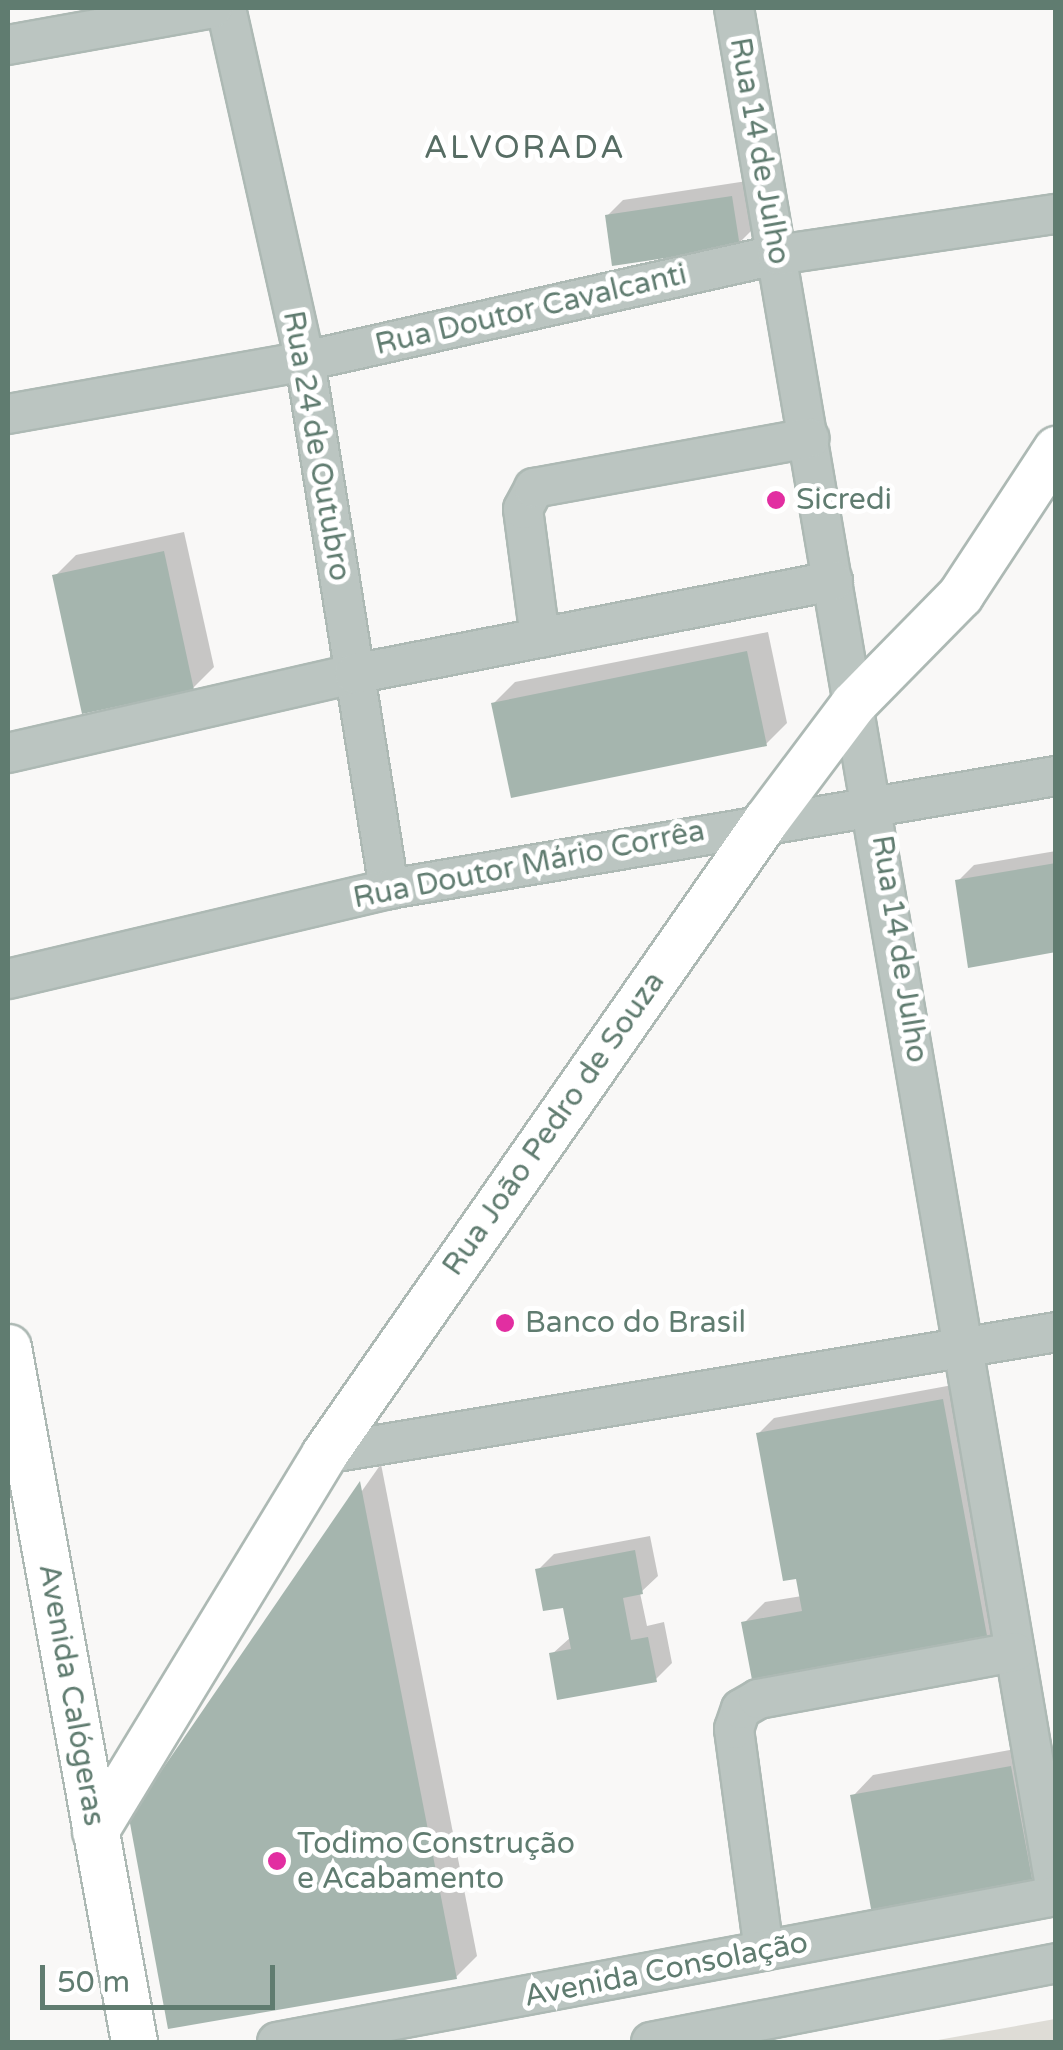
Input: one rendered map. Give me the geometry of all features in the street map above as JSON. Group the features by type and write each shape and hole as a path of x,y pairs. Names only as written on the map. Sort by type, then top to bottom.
{"main road":[{"name":"Rua João Pedro de Souza","path":"95,1831 324,1454 766,820 853,704 960,595 1056,449"},
{"name":"Avenida Calógeras","path":"8,1347 134,2042"}],"street":[{"path":"8,44 213,8"},
{"name":"Rua 24 de Outubro","path":"226,8 304,361 389,888"},
{"name":"Rua 14 de Julho","path":"734,8 853,704 874,802 1056,1894"},
{"name":"Rua Doutor Cavalcanti","path":"8,414 304,361 778,255 1056,214"},
{"path":"540,638 523,509 534,488 808,438"},
{"path":"8,753 354,674 833,581"},
{"name":"Rua Doutor Mário Corrêa","path":"8,979 389,888 766,820 1056,776"},
{"path":"324,1454 1056,1332"},
{"path":"764,1951 734,1729 741,1709 758,1699 1015,1652"},
{"name":"Avenida Consolação","path":"277,2042 1056,1894"},
{"path":"651,2042 1056,1963"}],"shaded area":[{"path":"1055,2019 1055,2042 927,2042"}],"building":[{"path":"732,196 740,247 612,266 605,215"},
{"path":"164,551 194,690 82,714 52,575"},
{"path":"747,651 767,746 511,798 491,703"},
{"path":"1056,863 1056,952 968,968 955,880"},
{"path":"943,1399 988,1641 753,1685 741,1622 802,1611 796,1579 783,1581 756,1433"},
{"path":"360,1481 457,1979 168,2029 129,1818"},
{"path":"635,1550 643,1594 623,1598 631,1640 648,1637 657,1682 557,1700 549,1653 571,1649 563,1608 543,1611 535,1569"},
{"path":"1011,1766 1033,1884 872,1914 850,1795"}],"place":[{"name":"Sicredi","path":"776,500"},
{"name":"Banco do Brasil","path":"505,1323"},
{"name":"Todimo Construção e Acabamento","path":"277,1861"}],"district":[{"name":"ALVORADA","path":"525,148"}]}
